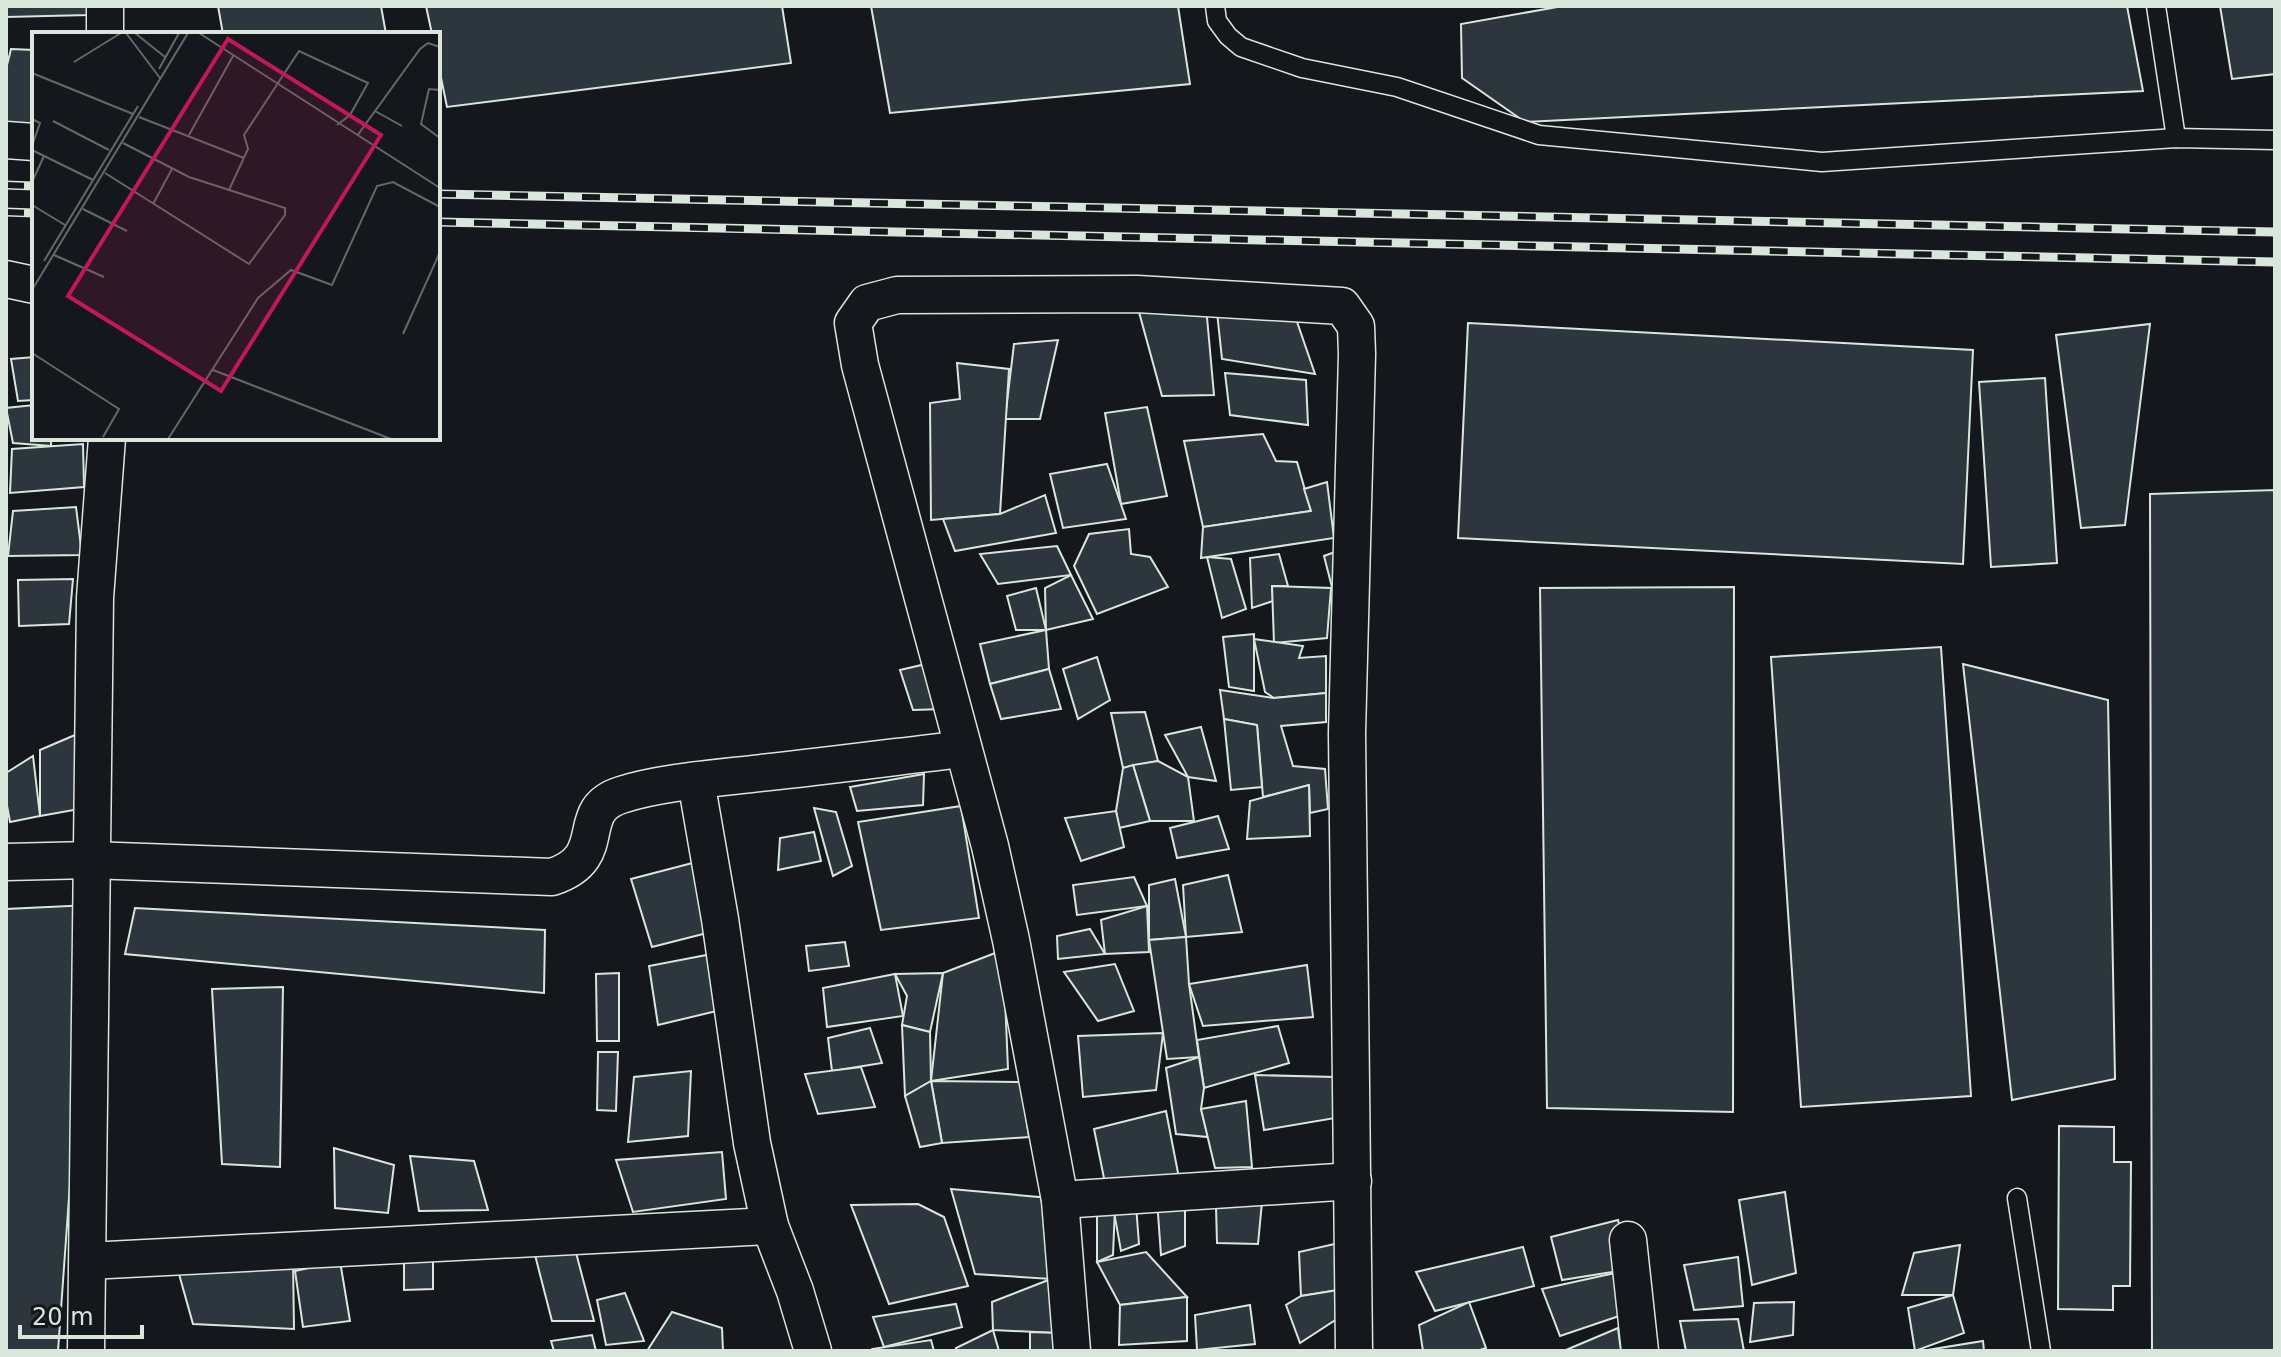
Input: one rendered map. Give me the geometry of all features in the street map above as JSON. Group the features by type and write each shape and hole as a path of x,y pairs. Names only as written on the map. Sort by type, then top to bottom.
{"street":[{"path":"105,6 105,32"},
{"path":"6,140 32,142"},
{"path":"6,279 32,285"},
{"path":"1072,1351 1060,1200 1011,940 990,846 860,365 853,323 867,303 897,295 1137,294 1342,306 1356,326 1347,733 1354,1351"},
{"path":"86,1351 95,598 107,440"},
{"path":"6,862 90,860 552,877 580,862 588,850 596,812 622,795 696,781 962,749"},
{"path":"696,781 723,934 752,1143 770,1226 795,1291 813,1351"},
{"path":"1060,1200 1353,1181"},
{"path":"88,1261 770,1226"},
{"path":"1628,1240 1640,1351"}],"lane":[{"path":"1215,6 1217,21 1241,47 1302,68 1397,87 1539,135 1822,162 2176,138 2275,140"},
{"path":"2156,6 2176,138"},
{"path":"2017,1198 2041,1351"}],"building":[{"path":"6,6 88,6 88,15 6,17"},
{"path":"218,6 381,6 386,32 223,32"},
{"path":"426,6 782,6 791,63 447,107 440,73 440,32 432,32"},
{"path":"871,6 1178,6 1190,84 890,113"},
{"path":"1563,6 2127,6 2143,91 1525,122 1462,78 1461,24"},
{"path":"2220,6 2275,6 2275,74 2232,79"},
{"path":"11,49 32,50 32,126 6,122 6,69"},
{"path":"1136,301 1206,306 1214,395 1162,396"},
{"path":"1217,312 1296,319 1315,374 1222,359"},
{"path":"1468,323 1973,350 1963,564 1458,538"},
{"path":"2150,324 2125,525 2081,528 2056,335"},
{"path":"1058,340 1040,419 1005,419 1014,344"},
{"path":"32,357 32,400 18,401 11,359"},
{"path":"957,363 1009,369 1000,514 931,520 930,403 960,399"},
{"path":"1225,373 1306,380 1308,425 1230,415"},
{"path":"2045,378 2057,563 1991,567 1979,382"},
{"path":"32,405 32,440 51,440 51,446 13,443 6,408"},
{"path":"1147,407 1167,496 1121,504 1105,413"},
{"path":"1263,434 1276,461 1297,462 1311,511 1203,527 1184,441"},
{"path":"83,444 84,487 10,493 12,449"},
{"path":"1107,464 1126,519 1063,528 1050,474"},
{"path":"1327,482 1334,538 1201,558 1203,527 1311,511 1304,489"},
{"path":"2275,490 2275,1351 2152,1351 2150,494"},
{"path":"1045,495 1056,533 955,551 943,519 1000,514"},
{"path":"76,507 82,555 8,556 13,511"},
{"path":"1129,529 1131,554 1150,557 1168,587 1097,614 1074,566 1089,534"},
{"path":"1057,546 1071,575 998,584 980,554"},
{"path":"1343,549 1336,603 1324,556"},
{"path":"1279,554 1288,586 1272,586 1273,601 1252,608 1250,558"},
{"path":"1207,557 1231,559 1246,609 1222,618"},
{"path":"1071,575 1093,619 1046,630 1045,588"},
{"path":"73,579 69,624 19,626 18,580"},
{"path":"1272,586 1331,588 1327,638 1274,643"},
{"path":"1734,587 1733,1112 1547,1108 1540,588"},
{"path":"1036,588 1046,630 1016,630 1007,596"},
{"path":"1046,630 1049,669 990,684 980,644"},
{"path":"1254,634 1254,691 1229,687 1223,637"},
{"path":"1254,639 1303,646 1299,658 1326,656 1326,693 1274,698 1265,692"},
{"path":"1941,647 1971,1096 1801,1107 1771,657"},
{"path":"1097,657 1110,700 1078,719 1063,669"},
{"path":"930,663 943,709 913,710 900,670"},
{"path":"1963,664 2108,700 2115,1079 2012,1100"},
{"path":"1049,669 1061,709 1001,719 990,684"},
{"path":"1220,690 1274,698 1326,693 1326,722 1281,726 1293,766 1325,769 1328,809 1310,813 1309,785 1263,797 1257,725 1224,719"},
{"path":"1145,712 1158,761 1123,768 1111,713"},
{"path":"1224,719 1257,725 1262,787 1231,790"},
{"path":"1201,727 1216,781 1188,777 1165,735"},
{"path":"75,735 86,784 85,808 40,816 40,750"},
{"path":"33,756 40,816 10,822 6,773"},
{"path":"1158,761 1188,777 1194,821 1150,821 1133,765"},
{"path":"1133,765 1150,821 1119,828 1116,811 1123,768"},
{"path":"924,774 923,805 857,811 850,787"},
{"path":"1309,785 1310,836 1247,839 1250,801"},
{"path":"961,806 979,918 881,930 858,822"},
{"path":"814,808 836,812 852,866 833,876"},
{"path":"1116,811 1124,847 1081,861 1065,818"},
{"path":"1218,816 1229,849 1177,858 1170,828"},
{"path":"814,832 821,861 778,870 780,838"},
{"path":"700,861 711,932 652,947 631,879"},
{"path":"1228,875 1242,932 1186,937 1183,885"},
{"path":"1134,877 1147,906 1077,915 1073,885"},
{"path":"1175,879 1186,937 1149,940 1149,885"},
{"path":"90,905 58,1351 6,1351 6,909"},
{"path":"1147,906 1149,952 1105,954 1101,920"},
{"path":"135,908 545,930 544,993 125,954"},
{"path":"1090,929 1105,954 1058,959 1057,936"},
{"path":"1186,937 1199,1057 1167,1059 1149,940"},
{"path":"845,942 849,966 809,971 806,946"},
{"path":"1003,950 1008,1069 931,1081 943,973"},
{"path":"717,953 725,1009 658,1025 649,966"},
{"path":"1115,964 1134,1011 1098,1021 1064,972"},
{"path":"1307,965 1313,1017 1203,1026 1189,984"},
{"path":"619,973 619,1041 597,1041 596,974"},
{"path":"943,973 930,1032 902,1025 907,996 895,974"},
{"path":"895,974 903,1016 827,1027 823,988"},
{"path":"283,987 280,1167 222,1164 212,989"},
{"path":"902,1025 930,1032 931,1081 905,1096"},
{"path":"1278,1026 1289,1063 1204,1088 1197,1040"},
{"path":"870,1028 882,1063 832,1071 828,1038"},
{"path":"1163,1033 1156,1090 1083,1097 1078,1036"},
{"path":"598,1052 618,1052 616,1111 597,1110"},
{"path":"1199,1057 1204,1088 1201,1109 1208,1137 1176,1134 1166,1068"},
{"path":"861,1067 875,1107 818,1114 805,1074"},
{"path":"691,1071 688,1136 628,1142 634,1077"},
{"path":"1255,1075 1335,1077 1341,1117 1264,1130"},
{"path":"931,1081 1021,1082 1029,1137 942,1143"},
{"path":"931,1081 942,1143 920,1147 905,1096"},
{"path":"1246,1101 1252,1167 1215,1168 1201,1109"},
{"path":"1166,1111 1179,1178 1106,1188 1094,1129"},
{"path":"2059,1126 2114,1127 2114,1162 2131,1162 2130,1286 2113,1286 2113,1310 2058,1309"},
{"path":"334,1148 394,1165 388,1213 335,1208"},
{"path":"722,1152 726,1199 633,1212 616,1160"},
{"path":"410,1156 474,1161 488,1210 419,1211"},
{"path":"951,1189 1050,1198 1051,1279 975,1274"},
{"path":"1785,1192 1796,1273 1752,1285 1739,1200"},
{"path":"1185,1199 1185,1246 1161,1255 1157,1200"},
{"path":"1262,1202 1258,1244 1217,1243 1216,1207"},
{"path":"918,1204 944,1217 968,1286 889,1304 851,1205"},
{"path":"1136,1205 1139,1244 1121,1251 1114,1212"},
{"path":"1115,1207 1113,1255 1097,1262 1097,1208"},
{"path":"1618,1220 1631,1269 1562,1280 1551,1237"},
{"path":"1339,1243 1338,1290 1301,1296 1299,1252"},
{"path":"574,1245 594,1321 552,1321 535,1255"},
{"path":"1960,1245 1953,1295 1902,1295 1914,1253"},
{"path":"1523,1247 1534,1286 1435,1311 1416,1272"},
{"path":"1146,1252 1187,1297 1120,1305 1097,1262"},
{"path":"1738,1257 1743,1306 1694,1310 1684,1265"},
{"path":"293,1260 294,1329 193,1324 179,1274"},
{"path":"404,1260 433,1260 433,1289 404,1290"},
{"path":"340,1261 350,1321 303,1327 295,1271"},
{"path":"1624,1271 1628,1313 1560,1336 1542,1289"},
{"path":"1051,1279 1057,1333 993,1330 992,1302"},
{"path":"1338,1290 1346,1313 1300,1343 1286,1305 1301,1296"},
{"path":"625,1293 644,1341 606,1345 597,1300"},
{"path":"1953,1295 1964,1333 1915,1351 1908,1308"},
{"path":"1187,1297 1187,1341 1119,1345 1120,1305"},
{"path":"1469,1302 1486,1348 1477,1351 1423,1351 1419,1325"},
{"path":"1794,1302 1793,1335 1750,1342 1754,1303"},
{"path":"956,1304 962,1327 884,1347 873,1317"},
{"path":"1250,1305 1255,1344 1197,1350 1195,1315"},
{"path":"672,1312 722,1328 723,1351 647,1351"},
{"path":"1738,1319 1744,1351 1686,1351 1680,1321"},
{"path":"1618,1328 1621,1351 1566,1351 1566,1350"},
{"path":"993,1330 999,1351 957,1351 956,1348"},
{"path":"1030,1332 1057,1333 1058,1351 1030,1351"},
{"path":"592,1335 596,1351 554,1351 551,1341"},
{"path":"931,1340 934,1351 872,1351 872,1349"},
{"path":"1983,1341 1984,1351 1921,1351"}],"railway":[{"path":"6,185 32,186"},
{"path":"440,194 2275,232"},
{"path":"6,212 32,213"},
{"path":"440,222 2275,262"}]}
